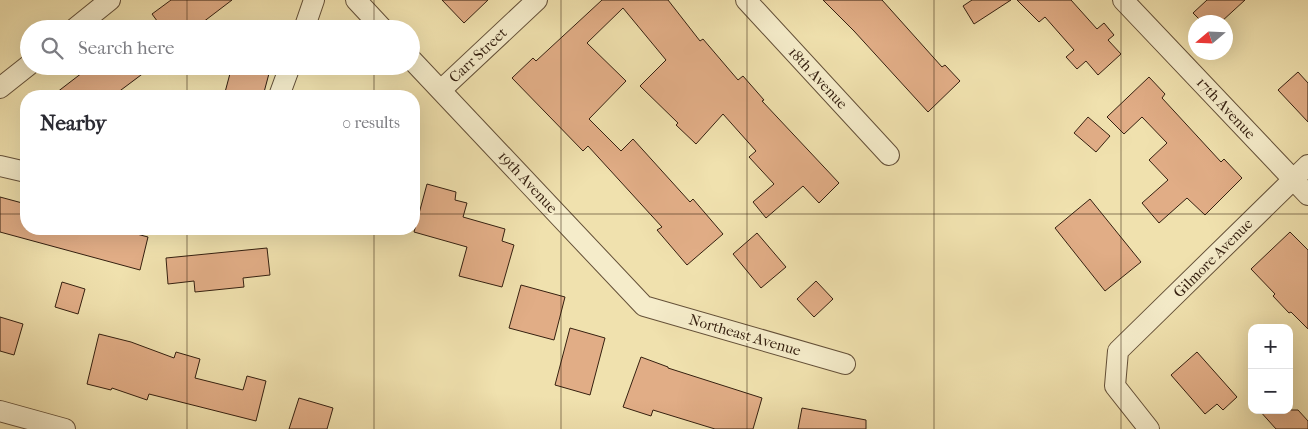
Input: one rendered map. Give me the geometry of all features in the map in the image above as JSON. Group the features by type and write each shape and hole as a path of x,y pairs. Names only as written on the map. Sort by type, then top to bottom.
{"street":[{"path":"85,20 110,0"},
{"path":"307,20 314,0"},
{"path":"356,0 375,20"},
{"name":"Carr Street","path":"441,90 537,0"},
{"name":"18th Avenue","path":"746,0 890,155"},
{"name":"17th Avenue","path":"1123,0 1308,195"},
{"name":"19th Avenue","path":"420,68 644,306"},
{"path":"0,88 20,72"},
{"path":"282,90 287,75"},
{"name":"Gilmore Avenue","path":"1149,429 1114,386 1118,352 1308,165"},
{"path":"0,166 20,171"},
{"name":"Northeast Avenue","path":"644,306 845,364"},
{"path":"0,411 65,429"}],"building":[{"path":"171,0 232,0 206,20 156,20 152,14"},
{"path":"442,0 488,0 464,23"},
{"path":"602,0 668,0 700,41 703,39 738,80 743,76 764,100 762,101 839,183 819,203 803,186 766,218 753,202 774,184 749,157 756,151 723,114 696,144 676,125 678,123 640,86 666,60 623,8 587,43 626,81 589,119 621,151 633,139 690,202 693,199 723,234 687,265 657,230 662,227 588,146 583,151 512,78 533,58 536,61"},
{"path":"823,0 882,0 942,67 945,65 960,81 928,112"},
{"path":"972,0 1011,0 974,24 963,6"},
{"path":"1017,0 1071,0 1097,29 1104,23 1114,35 1108,40 1121,54 1098,75 1086,61 1077,69 1066,57 1074,50 1045,17 1039,22"},
{"path":"1207,0 1245,0 1229,15 1195,15 1193,13"},
{"path":"1298,72 1308,83 1308,122 1278,90"},
{"path":"79,75 141,75 121,90 60,90"},
{"path":"230,75 269,75 265,90 226,90"},
{"path":"1149,77 1165,94 1162,98 1221,162 1224,159 1242,178 1205,215 1187,198 1159,223 1142,203 1168,180 1149,160 1167,143 1142,117 1124,134 1107,117"},
{"path":"1088,117 1110,136 1096,152 1074,133"},
{"path":"427,184 456,192 455,200 467,203 463,217 505,229 502,241 514,245 502,287 459,276 467,247 420,234 420,210"},
{"path":"0,197 20,202 20,235 140,235 148,237 140,270 0,232"},
{"path":"1090,199 1141,262 1105,291 1055,228"},
{"path":"1290,232 1308,250 1308,329 1291,312 1289,313 1273,296 1275,294 1251,269"},
{"path":"757,233 786,267 761,288 733,254"},
{"path":"267,248 270,275 243,278 244,287 195,292 194,281 168,284 166,258"},
{"path":"816,281 833,299 814,317 797,299"},
{"path":"62,282 85,289 78,314 55,307"},
{"path":"521,285 565,297 554,340 509,328"},
{"path":"0,317 23,324 14,355 0,351"},
{"path":"570,328 605,338 590,395 555,385"},
{"path":"99,334 131,342 174,358 176,352 200,359 195,378 243,390 247,376 266,381 256,421 149,394 147,400 112,388 111,390 87,384"},
{"path":"1197,352 1237,397 1223,410 1217,404 1205,414 1171,375"},
{"path":"641,357 668,368 762,398 753,429 715,429 653,410 651,416 623,407"},
{"path":"299,398 333,408 327,429 289,429"},
{"path":"802,408 866,420 866,429 798,429"},
{"path":"1293,410 1298,410 1308,421 1308,429 1276,429 1263,414 1293,414"}]}
